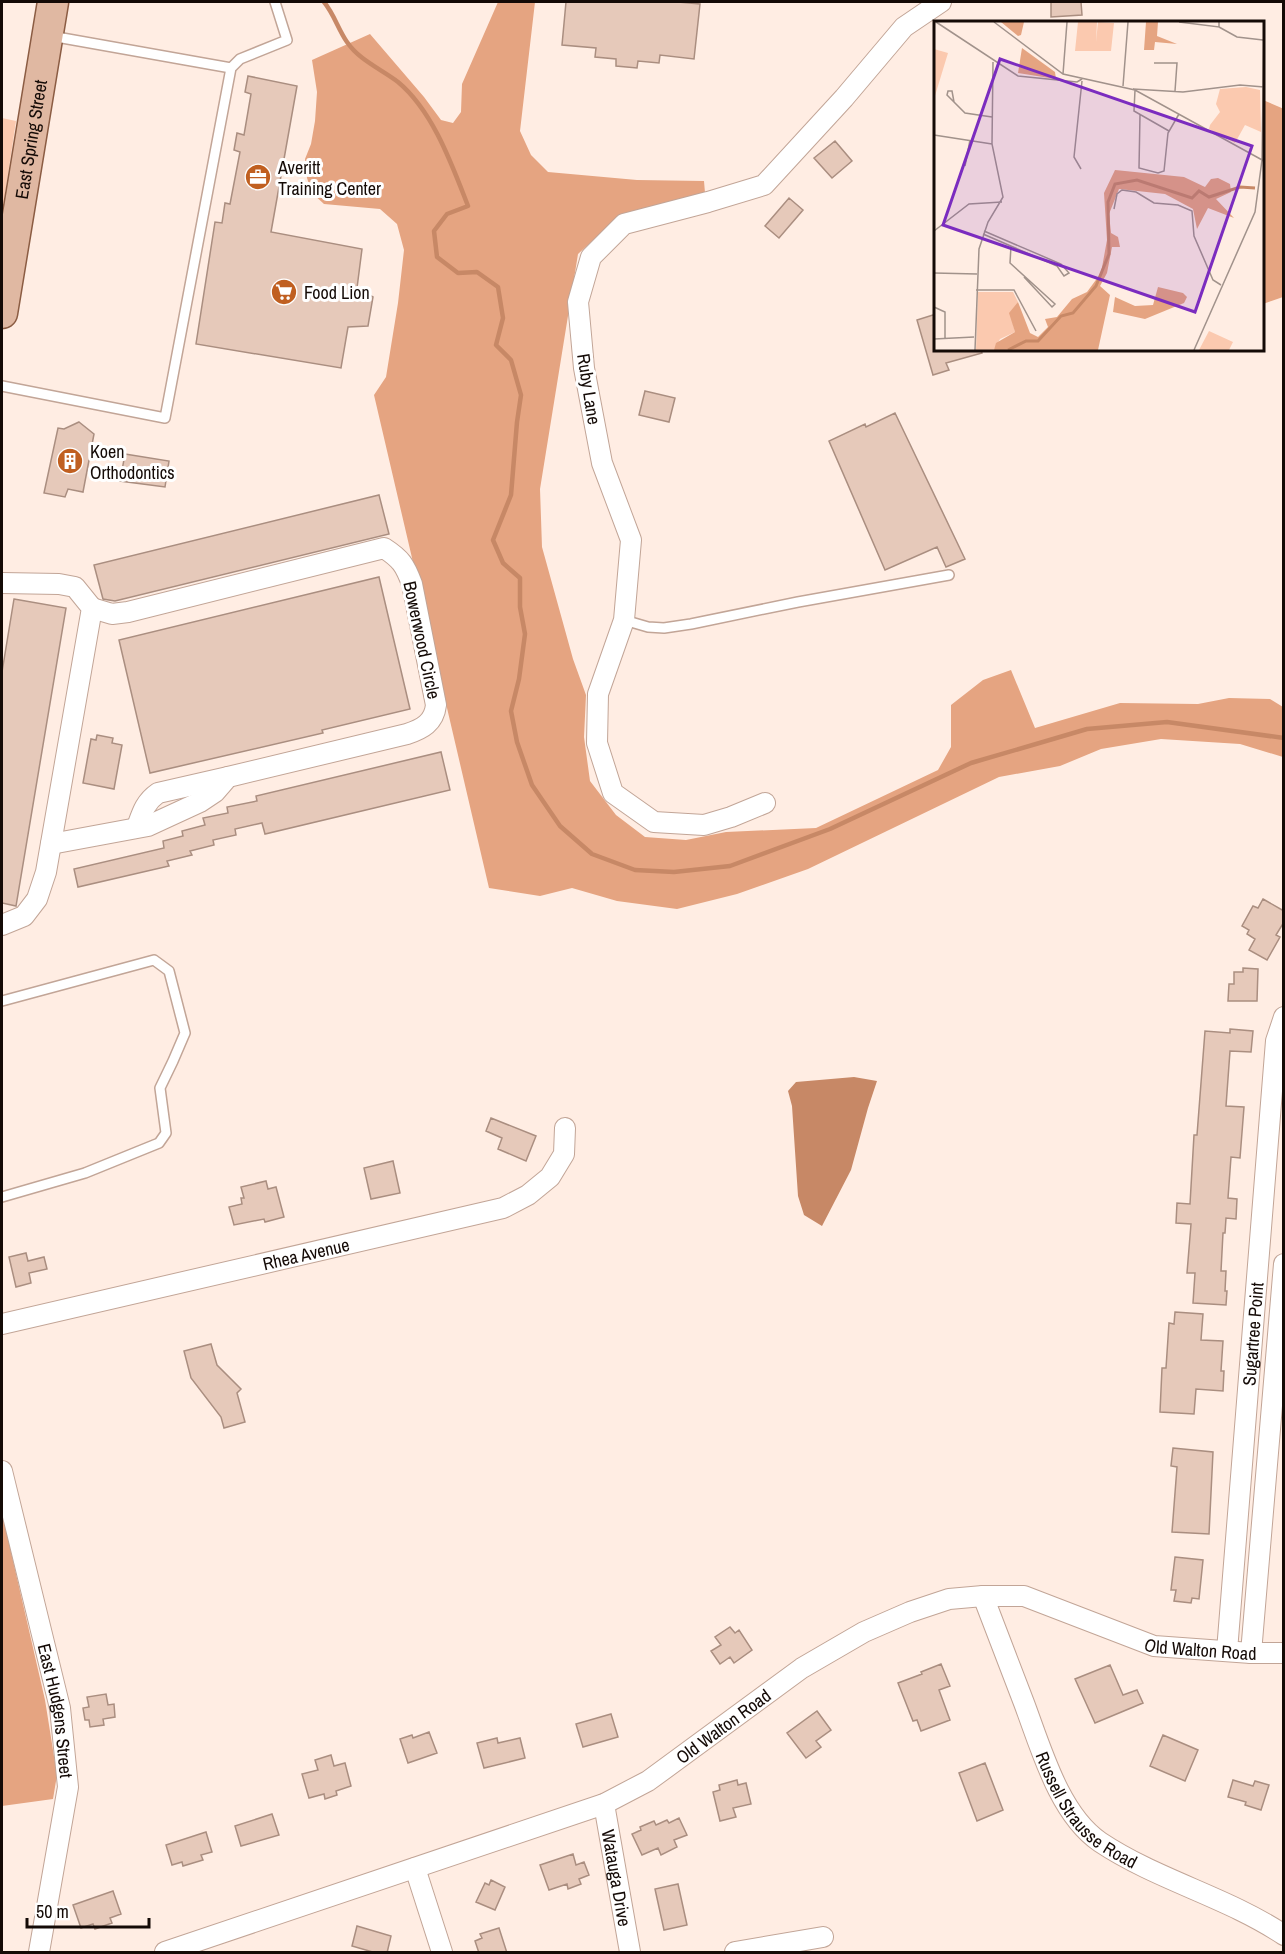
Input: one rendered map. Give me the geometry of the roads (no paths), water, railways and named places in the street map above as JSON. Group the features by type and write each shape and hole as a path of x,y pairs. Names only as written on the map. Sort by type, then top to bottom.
{"main road":[{"name":"East Spring Street","path":"2,314 53,2"}],"street":[{"name":"Ruby Lane","path":"765,803 704,825 654,822 613,793 597,742 598,694 624,620 631,540 602,463 584,368 578,302 591,257 624,224 764,185 844,98 904,27 941,2"},
{"name":"Bowerwood Circle","path":"51,844 148,826 200,802 215,792 228,777 407,734 421,729 431,721 435,713 436,705 412,584 406,567 384,548 128,612 112,614 92,608"},
{"path":"2,583 59,584 75,587 92,608 46,872 37,899 24,916 2,925"},
{"name":"Sugartree Point","path":"1227,1651 1276,1041 1284,1017"},
{"name":"Rhea Avenue","path":"2,1324 502,1208 528,1195 550,1177 564,1154 565,1128"},
{"name":"Sugartree Point","path":"1251,1653 1277,1428 1284,1264"},
{"name":"East Hudgens Street","path":"2,1471 60,1708 68,1787 39,1953"},
{"name":"Russell Strausse Road","path":"983,1596 1046,1760 1065,1802 1080,1824 1099,1841 1151,1870 1269,1925 1284,1935"},
{"name":"Old Walton Road","path":"165,1953 603,1804 648,1781 802,1668 864,1632 910,1612 949,1599 1024,1596 1154,1646 1284,1653"},
{"name":"Watauga Drive","path":"603,1804 630,1953"},
{"path":"415,1868 442,1953"},
{"path":"735,1953 823,1937"}],"lane":[{"path":"2,386 165,418 231,68 240,59 287,40 275,2"},
{"path":"47,36 231,68"},
{"path":"624,620 648,627 664,628 949,575"},
{"path":"2,1000 154,960 170,971 184,1033 174,1061 160,1088 166,1133 159,1143 85,1173 2,1197"}],"waterway":[{"path":"324,2 352,48 398,82 410,94 431,123 448,156 468,206 447,214 434,231 437,257 458,273 477,272 498,287 503,318 496,345 511,360 521,395 511,495 493,540 503,563 520,578 520,607 525,634 519,679 511,711 517,742 532,785 560,826 592,854 635,870 674,872 730,866 830,829 971,763 1087,729 1167,722 1284,738"}],"place":[{"name":"Averitt Training Center","path":"258,177"},
{"name":"Food Lion","path":"284,292"},
{"name":"Koen Orthodontics","path":"70,461"}]}
